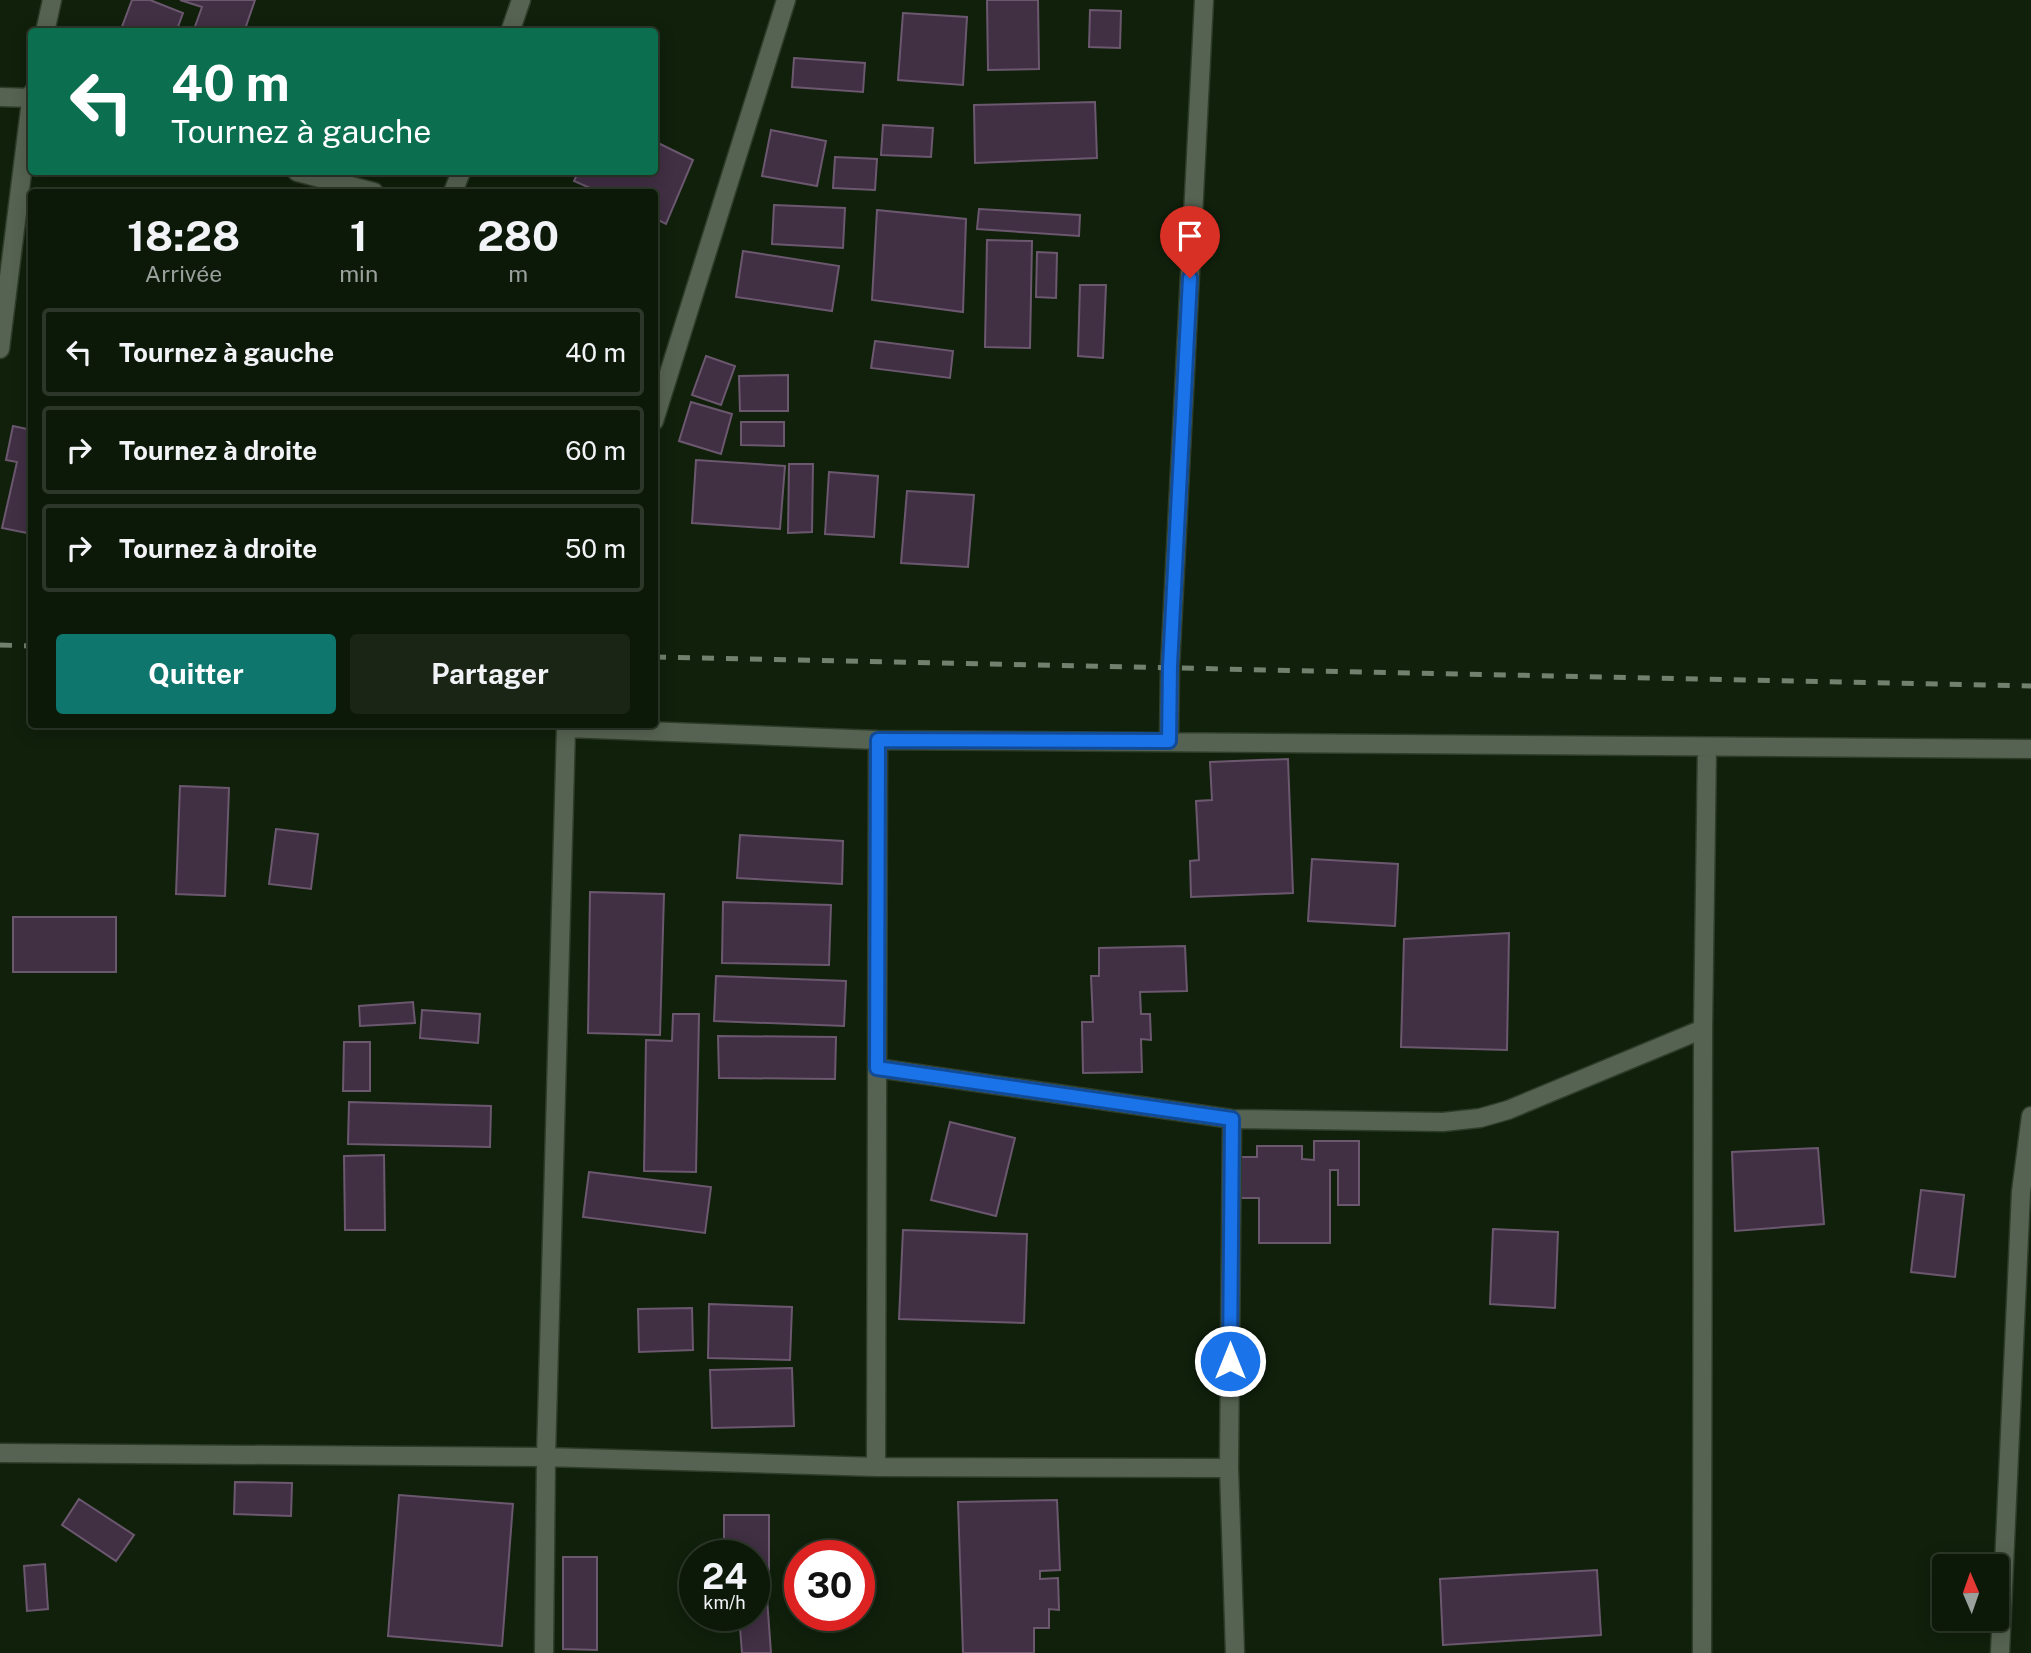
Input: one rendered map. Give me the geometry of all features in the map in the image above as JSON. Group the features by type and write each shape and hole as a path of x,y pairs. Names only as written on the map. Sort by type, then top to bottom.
{"street":[{"path":"46,28 52,0"},
{"path":"511,28 521,0"},
{"path":"658,408 786,0"},
{"path":"1169,741 1170,666 1204,0"},
{"path":"0,97 28,97"},
{"path":"0,349 28,121"},
{"path":"309,175 362,189"},
{"path":"544,1653 546,1457 566,728 878,740 2031,749"},
{"path":"876,1467 878,740"},
{"path":"1702,1653 1703,1029 1707,748"},
{"path":"877,1068 1232,1119 1443,1122 1480,1118 1508,1110 1703,1029"},
{"path":"2000,1653 2021,1192 2031,1116"},
{"path":"1232,1119 1229,1468 1235,1653"},
{"path":"0,1453 546,1457 876,1467 1229,1468"}],"building":[{"path":"132,0 150,0 183,13 177,28 122,28"},
{"path":"180,0 255,0 245,28 194,28 202,7"},
{"path":"987,0 1038,0 1039,69 988,70"},
{"path":"1090,10 1121,11 1120,48 1089,47"},
{"path":"903,13 967,17 963,85 898,80"},
{"path":"794,58 865,63 863,92 792,87"},
{"path":"1095,102 1097,158 975,163 974,105"},
{"path":"883,125 933,128 931,157 881,155"},
{"path":"771,130 826,141 817,186 762,176"},
{"path":"658,143 693,160 666,224 658,220 658,189 592,189 574,181 577,175 658,175"},
{"path":"835,157 877,159 875,190 833,188"},
{"path":"774,205 845,208 843,248 772,244"},
{"path":"979,209 1080,215 1079,236 977,229"},
{"path":"877,210 966,219 963,312 872,300"},
{"path":"987,240 1032,241 1030,348 985,347"},
{"path":"743,251 839,266 832,311 736,297"},
{"path":"1037,252 1057,253 1056,298 1036,297"},
{"path":"1080,285 1106,285 1103,358 1078,356"},
{"path":"875,341 953,351 950,378 871,368"},
{"path":"706,356 735,366 721,405 692,395"},
{"path":"788,375 788,411 740,411 739,376"},
{"path":"691,402 732,414 721,454 679,441"},
{"path":"741,422 784,422 784,446 741,445"},
{"path":"13,426 28,429 28,533 2,528 17,462 6,460"},
{"path":"696,460 785,466 780,529 692,523"},
{"path":"789,464 813,464 812,532 788,533"},
{"path":"829,472 878,476 874,537 825,534"},
{"path":"907,491 974,495 968,567 901,563"},
{"path":"1288,759 1293,893 1191,897 1190,861 1199,860 1196,801 1212,800 1210,762"},
{"path":"180,786 229,788 225,896 176,894"},
{"path":"276,829 318,834 311,889 269,884"},
{"path":"740,835 843,841 842,884 737,878"},
{"path":"1312,859 1398,864 1395,926 1308,921"},
{"path":"590,892 664,894 660,1035 588,1033"},
{"path":"723,902 831,905 829,965 722,963"},
{"path":"13,917 116,917 116,972 13,972"},
{"path":"1509,933 1507,1050 1401,1047 1404,939"},
{"path":"1185,946 1187,991 1140,992 1141,1014 1150,1014 1151,1040 1141,1039 1142,1072 1083,1073 1082,1022 1093,1022 1091,976 1099,976 1099,948"},
{"path":"716,976 846,981 844,1026 714,1021"},
{"path":"413,1002 415,1023 360,1026 359,1006"},
{"path":"422,1010 480,1014 478,1043 420,1038"},
{"path":"673,1014 699,1014 696,1172 644,1171 646,1040 672,1041"},
{"path":"718,1036 836,1037 835,1079 719,1078"},
{"path":"344,1042 370,1042 370,1091 343,1091"},
{"path":"349,1102 491,1106 490,1147 348,1144"},
{"path":"950,1122 1015,1138 996,1216 931,1200"},
{"path":"1314,1141 1359,1141 1359,1205 1338,1205 1338,1170 1330,1170 1330,1243 1259,1243 1259,1198 1241,1198 1240,1157 1257,1157 1257,1146 1302,1146 1302,1159 1314,1160"},
{"path":"1818,1148 1824,1224 1735,1231 1732,1152"},
{"path":"384,1155 385,1230 345,1230 344,1156"},
{"path":"589,1172 711,1187 705,1233 583,1217"},
{"path":"1921,1190 1964,1195 1955,1277 1911,1272"},
{"path":"1493,1229 1558,1232 1555,1308 1490,1304"},
{"path":"903,1230 1027,1234 1024,1323 899,1319"},
{"path":"709,1304 792,1307 790,1360 708,1358"},
{"path":"692,1308 693,1350 639,1352 638,1309"},
{"path":"792,1368 794,1426 712,1428 710,1370"},
{"path":"235,1482 292,1483 291,1516 234,1514"},
{"path":"399,1495 513,1504 502,1646 388,1636"},
{"path":"79,1499 134,1535 116,1561 62,1525"},
{"path":"1057,1500 1060,1570 1040,1571 1040,1579 1058,1578 1059,1610 1049,1609 1049,1628 1034,1628 1034,1653 963,1653 958,1502"},
{"path":"724,1515 769,1515 769,1540 724,1540"},
{"path":"563,1557 597,1557 597,1650 563,1649"},
{"path":"45,1564 48,1609 27,1611 24,1566"},
{"path":"1597,1570 1601,1635 1443,1645 1440,1579"},
{"path":"740,1631 769,1631 771,1653 742,1653"}],"railway":[{"path":"0,645 28,646"},
{"path":"658,657 2031,686"}],"route":[{"path":"1190,278 1170,666 1169,741 878,740 877,1068 1232,1119 1230,1361"}]}
